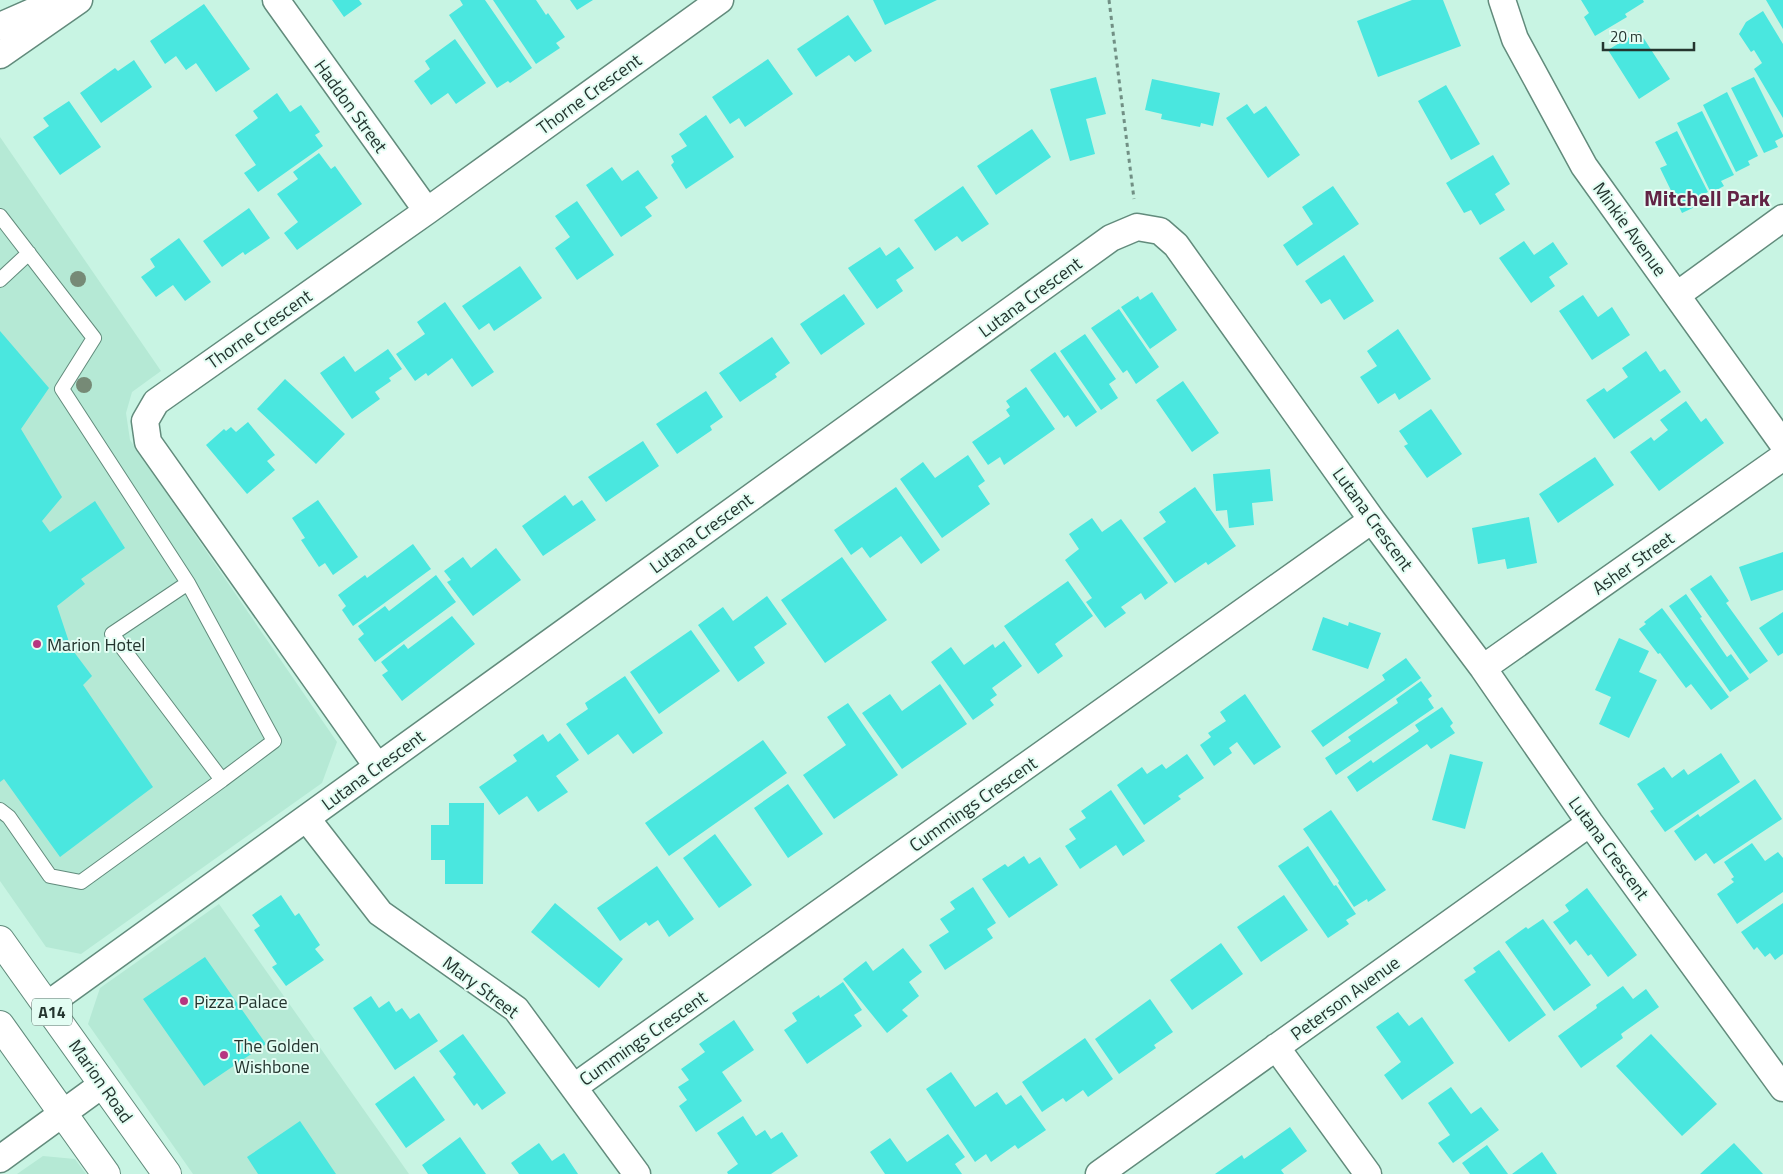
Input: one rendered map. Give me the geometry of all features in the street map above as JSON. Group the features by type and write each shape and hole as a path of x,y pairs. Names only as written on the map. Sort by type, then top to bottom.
{"main road":[{"name":"Marion Road","path":"0,940 167,1174"},
{"name":"A14","path":"0,1025 106,1174"}],"street":[{"path":"0,26 60,0"},
{"path":"0,55 79,0"},
{"name":"Haddon Street","path":"276,0 427,211"},
{"name":"Thorne Crescent","path":"377,766 148,442 145,421 156,402 427,211 720,0"},
{"name":"Minkie Avenue","path":"1502,0 1515,39 1584,166 1783,444"},
{"path":"1677,295 1783,218"},
{"name":"Lutana Crescent","path":"47,1005 1112,238 1138,227 1160,232 1176,246 1783,1088"},
{"name":"Asher Street","path":"1482,668 1783,457"},
{"name":"Cummings Crescent","path":"574,1087 1372,520"},
{"name":"Mary Street","path":"306,819 380,913 516,1008 637,1174"},
{"name":"Peterson Avenue","path":"1099,1174 1590,822"},
{"path":"1276,1048 1368,1174"},
{"path":"0,1159 103,1084"}],"lane":[{"path":"0,216 94,338 62,389 188,583 274,740 81,882 50,876 9,817 0,810"},
{"path":"0,280 29,253"},
{"path":"188,583 112,634 222,780"}],"path":[{"path":"1109,0 1138,227"}],"shaded area":[{"path":"0,137 161,371 132,392 126,413 130,440 337,742 322,783 81,954 46,947 0,881"},
{"path":"219,904 409,1174 193,1174 88,1024 100,988"},
{"path":"43,1156 75,1159 86,1174 17,1174"}],"building":[{"path":"332,0 359,0 362,4 344,17"},
{"path":"460,0 485,0 532,68 510,83 508,81 497,88 449,15 463,5"},
{"path":"493,0 536,0 565,37 556,43 560,48 536,64"},
{"path":"570,0 593,0 577,10"},
{"path":"873,0 937,0 885,25"},
{"path":"1412,0 1443,0 1461,46 1378,77 1357,21"},
{"path":"1581,0 1643,0 1644,2 1625,14 1627,17 1595,36 1584,17 1589,13"},
{"path":"1766,0 1783,0 1783,29"},
{"path":"204,4 250,69 216,92 196,63 186,70 176,56 165,64 150,41"},
{"path":"1763,11 1783,44 1783,118 1754,69 1762,63 1754,50 1751,52 1739,34 1746,22"},
{"path":"848,15 872,51 855,62 849,55 816,77 797,49"},
{"path":"1639,31 1670,79 1639,99 1608,50"},
{"path":"455,39 486,83 456,104 448,93 431,105 414,81 430,69 425,61"},
{"path":"768,59 793,94 745,127 739,118 730,124 712,97"},
{"path":"134,60 152,87 101,123 80,93 115,68 118,71"},
{"path":"1096,77 1106,114 1086,119 1095,154 1070,161 1050,89"},
{"path":"1754,77 1783,135 1783,137 1775,141 1778,147 1764,153 1731,88"},
{"path":"1152,79 1220,93 1213,126 1201,123 1200,127 1161,119 1162,114 1145,110"},
{"path":"1446,85 1480,144 1451,160 1418,101"},
{"path":"1727,92 1758,156 1748,161 1750,165 1736,172 1703,105"},
{"path":"277,93 290,112 301,105 320,132 315,135 323,146 258,192 244,173 256,165 235,135 258,118 253,111"},
{"path":"69,101 101,147 60,175 33,137 49,126 43,118"},
{"path":"1247,104 1254,114 1266,106 1300,155 1268,178 1226,118"},
{"path":"1702,111 1734,175 1721,181 1724,186 1711,193 1677,123"},
{"path":"706,115 734,157 686,189 671,165 674,162 671,156 687,146 679,134"},
{"path":"1032,129 1051,157 996,195 977,166"},
{"path":"1677,131 1708,192 1696,198 1699,205 1682,213 1660,168 1667,165 1655,142"},
{"path":"319,153 331,169 335,166 362,204 297,250 284,233 298,222 277,194 298,179 293,172"},
{"path":"1493,155 1510,184 1495,194 1505,210 1480,225 1471,210 1464,213 1446,183"},
{"path":"612,167 622,181 638,170 658,198 645,207 652,216 621,237 586,185"},
{"path":"963,186 989,224 962,242 957,236 935,251 914,220"},
{"path":"1333,186 1359,224 1297,266 1283,245 1313,224 1302,207"},
{"path":"577,201 614,255 577,280 555,248 570,237 555,216"},
{"path":"249,208 270,238 245,255 243,252 222,267 203,241"},
{"path":"179,238 211,282 185,301 173,285 156,297 141,277 155,267 150,259"},
{"path":"1524,241 1534,255 1553,242 1568,264 1549,277 1555,286 1531,303 1499,258"},
{"path":"880,247 886,256 899,247 914,268 896,280 903,291 877,309 848,268"},
{"path":"1344,255 1374,301 1344,320 1330,299 1321,304 1305,281"},
{"path":"520,266 542,298 494,331 489,323 479,330 462,306"},
{"path":"1152,292 1177,330 1150,349 1121,307 1138,296 1140,300"},
{"path":"844,294 865,324 821,355 800,324"},
{"path":"1583,295 1598,317 1612,307 1630,335 1592,360 1559,311"},
{"path":"445,302 494,372 472,387 452,358 428,376 426,373 415,381 396,354 425,334 417,322"},
{"path":"1119,309 1159,367 1136,384 1127,370 1123,373 1091,328"},
{"path":"1398,329 1431,379 1399,400 1395,393 1378,404 1360,377 1377,366 1367,351"},
{"path":"0,331 49,388 21,429 62,497 42,521 50,532 95,501 125,548 81,579 85,584 57,606 71,648 92,676 83,685 153,787 60,857 4,779 0,782"},
{"path":"1085,334 1116,379 1109,384 1118,398 1101,410 1060,351"},
{"path":"772,337 790,363 775,374 777,377 740,402 719,373"},
{"path":"388,349 402,369 389,378 391,381 375,392 380,399 352,419 320,373 344,356 355,372"},
{"path":"1646,351 1660,372 1665,369 1681,392 1614,439 1586,400 1604,388 1607,392 1628,377 1622,368"},
{"path":"1055,352 1097,412 1076,427 1068,415 1064,418 1030,370"},
{"path":"285,379 345,434 316,464 257,409"},
{"path":"1183,381 1219,433 1192,452 1156,400"},
{"path":"1026,387 1055,429 1004,465 1000,457 988,465 972,442 1010,416 1006,410 1010,407 1006,401"},
{"path":"706,391 723,417 710,426 712,430 677,454 656,424"},
{"path":"1686,401 1701,422 1706,418 1724,443 1659,491 1630,452 1651,437 1654,441 1668,430 1660,420"},
{"path":"1431,409 1462,454 1427,478 1404,446 1408,444 1399,431"},
{"path":"248,422 275,455 267,461 275,470 247,494 206,445 224,429 226,431 231,427 236,432"},
{"path":"643,441 659,466 606,502 588,477"},
{"path":"968,455 985,481 978,486 990,504 942,538 900,479 923,462 935,478"},
{"path":"1595,457 1614,485 1558,523 1539,494"},
{"path":"1270,469 1273,501 1252,503 1254,525 1229,528 1227,510 1216,511 1213,474"},
{"path":"896,487 940,550 921,564 901,536 870,558 862,547 851,555 834,530"},
{"path":"1195,487 1236,546 1208,565 1206,562 1175,583 1143,538 1166,522 1159,512"},
{"path":"565,495 573,506 582,500 596,520 543,556 522,526"},
{"path":"318,500 358,557 333,575 325,563 319,567 301,540 305,538 292,518"},
{"path":"1529,517 1537,563 1507,569 1505,559 1478,564 1472,528"},
{"path":"1092,518 1102,532 1121,519 1168,583 1145,600 1141,593 1121,607 1126,613 1105,628 1086,602 1092,598 1065,560 1079,549 1069,534"},
{"path":"413,544 431,569 353,626 342,610 346,606 338,595 365,575 367,578"},
{"path":"496,548 521,580 473,616 447,582 451,580 444,571 463,557 471,568"},
{"path":"1783,552 1783,590 1751,601 1739,567"},
{"path":"842,557 887,620 825,663 781,600"},
{"path":"436,575 456,602 375,662 358,639 364,634 358,626 385,606 389,611"},
{"path":"1711,575 1729,601 1726,603 1768,661 1750,674 1690,589"},
{"path":"1068,581 1093,616 1055,644 1063,656 1038,674 1004,626"},
{"path":"1686,594 1727,657 1731,654 1749,679 1730,692 1669,606"},
{"path":"767,596 787,624 754,647 765,663 738,682 698,625 723,607 733,621"},
{"path":"1662,608 1729,697 1711,710 1691,684 1686,688 1639,629 1646,624 1644,622"},
{"path":"1783,612 1783,653 1778,656 1759,628"},
{"path":"452,616 475,644 402,701 382,675 388,671 381,662 404,644 408,649"},
{"path":"1323,617 1348,626 1349,622 1381,633 1368,669 1312,650"},
{"path":"691,630 720,671 659,714 630,672"},
{"path":"1619,638 1649,651 1639,672 1657,680 1629,738 1599,724 1611,697 1595,690"},
{"path":"1004,641 1022,666 992,688 997,695 990,700 994,705 973,720 931,662 951,647 964,665 993,644 995,648"},
{"path":"1406,658 1421,678 1323,747 1311,731 1385,680 1382,675"},
{"path":"625,676 663,733 633,754 618,734 588,755 566,724 588,709 585,703"},
{"path":"1421,681 1432,696 1428,699 1434,708 1336,775 1325,758 1351,741 1348,737 1398,703 1396,699"},
{"path":"940,684 967,724 902,769 862,713 890,694 902,711"},
{"path":"1245,694 1281,747 1254,765 1237,742 1229,748 1232,753 1214,766 1200,745 1211,737 1208,733 1226,721 1220,712"},
{"path":"848,703 898,775 834,819 803,775 846,745 827,717"},
{"path":"1442,707 1453,723 1450,726 1455,733 1431,749 1427,744 1357,792 1347,777 1371,760 1373,763 1419,731 1415,725"},
{"path":"560,733 579,760 556,776 568,792 538,812 527,796 499,815 479,787 517,761 513,755 543,734 548,742"},
{"path":"763,740 787,773 669,856 645,823"},
{"path":"1721,753 1740,782 1665,832 1650,811 1654,809 1637,784 1664,767 1672,778 1684,769 1688,775"},
{"path":"1187,754 1204,778 1178,796 1181,799 1144,825 1117,785 1142,767 1147,774 1162,764 1166,769"},
{"path":"1450,754 1483,762 1465,829 1432,820"},
{"path":"1755,779 1782,819 1714,864 1706,853 1695,861 1674,831 1698,814 1700,817"},
{"path":"788,784 823,834 788,858 754,808"},
{"path":"1111,790 1145,841 1123,856 1116,845 1080,869 1065,846 1076,839 1069,829 1086,818 1081,811"},
{"path":"449,803 484,803 483,884 445,884 445,860 431,860 431,825 449,825"},
{"path":"1331,810 1386,890 1368,902 1367,899 1354,907 1338,883 1339,881 1303,829"},
{"path":"715,834 752,885 719,908 683,858"},
{"path":"1752,843 1765,861 1778,852 1783,858 1783,892 1737,924 1717,894 1734,882 1731,879 1734,877 1724,862"},
{"path":"1308,846 1334,886 1336,885 1356,914 1346,920 1349,924 1328,938 1278,866"},
{"path":"1024,856 1029,864 1040,857 1058,885 1009,918 982,879 1005,864 1008,867"},
{"path":"657,866 694,919 669,937 658,920 649,926 646,922 620,941 597,908"},
{"path":"973,887 996,923 987,929 993,938 945,970 929,945 949,932 940,919 955,909 950,902"},
{"path":"1587,888 1637,955 1608,977 1591,954 1588,956 1576,940 1570,945 1553,922 1569,911 1565,905"},
{"path":"281,895 295,916 299,913 320,945 315,949 324,960 286,986 272,967 277,964 254,930 260,926 252,915"},
{"path":"1284,895 1308,930 1261,962 1237,927"},
{"path":"555,903 623,959 599,988 531,932"},
{"path":"1783,903 1783,954 1775,960 1770,953 1765,957 1757,947 1754,950 1741,932"},
{"path":"1543,919 1591,985 1554,1011 1505,942 1526,927 1528,929"},
{"path":"1221,943 1243,974 1192,1010 1170,980"},
{"path":"903,948 922,972 909,982 919,996 902,1010 908,1016 887,1033 843,979 866,961 873,971"},
{"path":"1499,950 1546,1015 1509,1042 1464,980 1476,972 1473,968"},
{"path":"205,957 266,1044 204,1086 143,999"},
{"path":"843,982 862,1010 854,1015 862,1026 807,1064 784,1030 797,1021 792,1013 819,995 820,998"},
{"path":"1623,986 1633,999 1646,989 1659,1007 1621,1034 1623,1038 1581,1068 1558,1036 1597,1008 1596,1005"},
{"path":"371,996 379,1008 389,1001 396,1012 402,1008 410,1019 419,1013 438,1041 395,1070 353,1008"},
{"path":"1150,999 1173,1032 1154,1045 1156,1048 1119,1074 1095,1039"},
{"path":"1398,1012 1409,1026 1422,1017 1454,1063 1402,1100 1384,1075 1401,1062 1376,1027"},
{"path":"734,1020 754,1050 722,1072 742,1101 696,1132 679,1106 687,1100 678,1087 689,1080 681,1069 705,1052 699,1044"},
{"path":"463,1034 506,1093 482,1110 477,1103 474,1106 453,1077 456,1074 439,1051"},
{"path":"1651,1034 1717,1104 1682,1136 1616,1066"},
{"path":"1085,1038 1113,1079 1088,1097 1083,1090 1066,1102 1063,1098 1042,1112 1022,1082"},
{"path":"951,1072 975,1107 997,1092 1006,1105 1021,1095 1046,1130 1018,1149 1015,1145 991,1162 986,1154 975,1162 926,1089"},
{"path":"414,1076 445,1120 406,1148 375,1104"},
{"path":"1451,1087 1471,1114 1481,1107 1499,1130 1453,1163 1438,1143 1450,1135 1428,1103"},
{"path":"743,1116 756,1136 765,1130 771,1139 782,1132 798,1156 771,1174 728,1174 727,1172 738,1164 717,1133"},
{"path":"300,1121 336,1174 258,1174 247,1157"},
{"path":"1290,1127 1307,1151 1281,1170 1284,1174 1215,1174 1242,1155 1244,1159"},
{"path":"948,1134 965,1157 955,1164 962,1174 885,1174 870,1152 890,1138 907,1162"},
{"path":"460,1137 486,1174 428,1174 422,1165"},
{"path":"539,1143 552,1161 564,1153 578,1174 519,1174 511,1163"},
{"path":"1734,1143 1763,1174 1700,1174"},
{"path":"1487,1145 1508,1174 1470,1174 1462,1163"},
{"path":"1542,1152 1557,1174 1512,1174"}],"place":[{"name":"Marion Hotel","path":"37,644"},
{"name":"Pizza Palace","path":"184,1001"},
{"name":"The Golden Wishbone","path":"224,1055"}],"district":[{"name":"Mitchell Park","path":"1707,198"}]}
